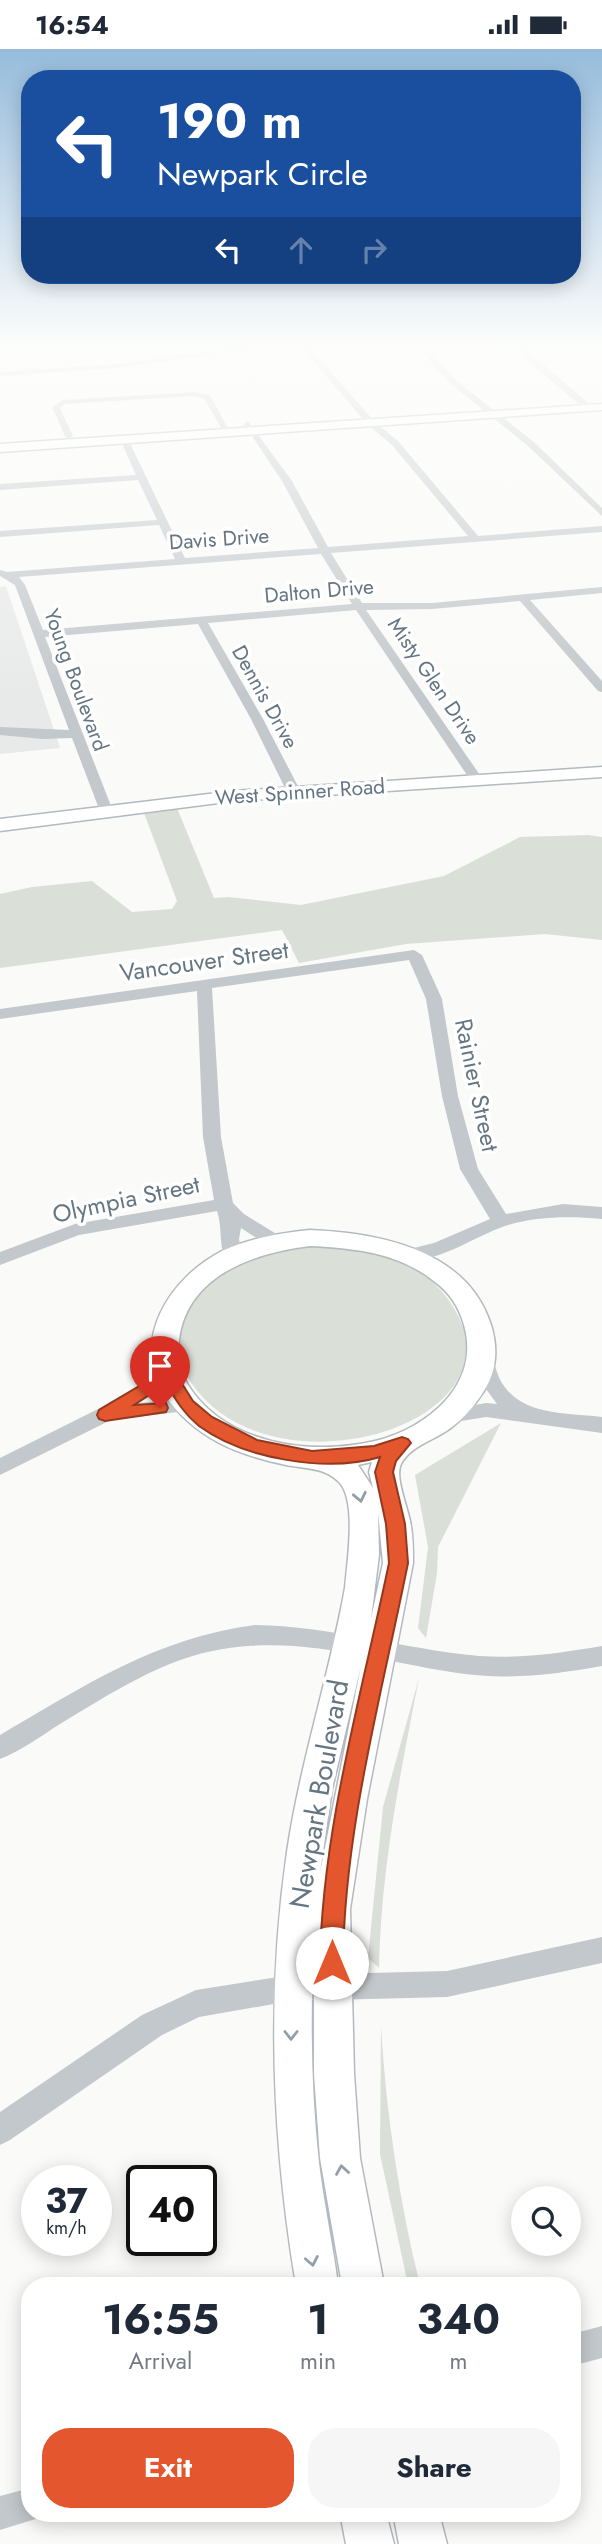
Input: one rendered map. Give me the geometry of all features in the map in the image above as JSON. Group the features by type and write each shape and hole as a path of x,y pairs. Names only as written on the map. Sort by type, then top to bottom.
{"street":[{"path":"134,462 181,561"},
{"name":"Misty Glen Drive","path":"275,462 324,551 478,781"},
{"path":"412,462 477,539"},
{"path":"549,462 602,513"},
{"path":"0,487 140,477"},
{"path":"0,534 163,522"},
{"name":"Davis Drive","path":"3,574 602,529"},
{"name":"Young Boulevard","path":"3,574 17,580 20,585 106,811"},
{"name":"Dalton Drive","path":"40,634 602,590"},
{"path":"522,597 602,688"},
{"name":"Dennis Drive","path":"201,620 294,792"},
{"path":"0,731 43,735 76,734"},
{"name":"West Spinner Road","path":"0,825 234,796 602,772"},
{"name":"Vancouver Street","path":"0,1014 414,955"},
{"name":"Rainier Street","path":"414,955 434,999 450,1096 469,1169 500,1221"},
{"path":"204,984 212,1137 223,1204 232,1228 233,1256"},
{"path":"223,1204 238,1218 276,1242"},
{"name":"Olympia Street","path":"0,1259 75,1230 223,1204"},
{"path":"409,1255 439,1248 500,1221 563,1210 602,1213"},
{"path":"443,1275 452,1256 472,1235"},
{"path":"483,1360 472,1389 449,1416 428,1431 402,1443 364,1454 312,1457 263,1448 228,1435 205,1421 187,1405 168,1375 163,1347 168,1320 181,1295 204,1273 233,1256 276,1242 345,1238 378,1244 409,1255 443,1275 467,1300 477,1319 481,1329 483,1360 492,1386 503,1400 532,1414"},
{"path":"0,1467 105,1415 168,1375"},
{"path":"105,1415 187,1405"},
{"path":"449,1416 486,1410 602,1425"},
{"name":"Newpark Boulevard","path":"315,2277 306,2227 291,2052 291,1988 299,1881 327,1736 398,1563 396,1524 384,1472 387,1459 402,1443"},
{"name":"Newpark Boulevard","path":"312,1457 330,1461 345,1469 356,1480 361,1494 364,1552 358,1600 364,1646 362,1741 332,1909 331,1989 340,2158 361,2277"},
{"path":"0,1748 126,1674 176,1652 219,1640 256,1635 307,1637 466,1664 510,1667 558,1664 602,1656"},
{"path":"327,1736 362,1741"},
{"path":"0,2130 152,2025 196,2004 291,1988 447,1984 602,1950"},
{"path":"581,2348 602,2342"},
{"path":"0,2513 21,2507"},
{"path":"365,2522 370,2544"},
{"path":"418,2522 423,2544"}],"shaded area":[{"path":"6,586 60,748 0,754 0,587"},
{"path":"177,808 214,898 228,897 301,905 444,876 520,837 602,837 602,940 545,934 406,944 299,963 282,930 0,968 0,894 32,887 92,881 132,912 172,909 177,901 144,813"},
{"path":"317,1246 355,1250 392,1259 426,1277 452,1305 466,1347 455,1384 425,1413 381,1433 330,1441 278,1437 230,1419 192,1384 181,1358 180,1340 183,1322 197,1297 210,1283 242,1263 279,1251"},
{"path":"501,1423 438,1547 437,1573 426,1638 418,1628 428,1547 415,1475"},
{"path":"419,1678 388,1858 379,1968 368,1958 383,1807"},
{"path":"381,2026 394,2156 418,2277 406,2277 380,2154"}],"route":[{"path":"160,1408 105,1415 168,1375 187,1405 205,1421 254,1446 312,1457 343,1457 374,1452 402,1443 387,1459 384,1472 396,1524 398,1563 350,1799 332,1909 332,1963"}]}
